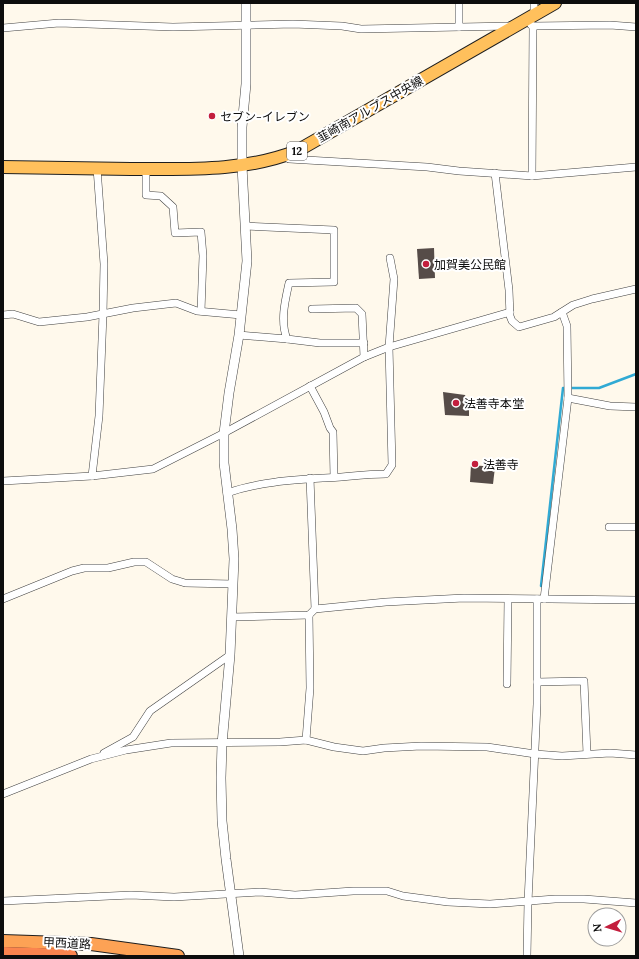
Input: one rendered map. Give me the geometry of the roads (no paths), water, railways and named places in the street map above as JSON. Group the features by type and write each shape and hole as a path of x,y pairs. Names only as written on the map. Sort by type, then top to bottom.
{"highway":[{"name":"甲西道路","path":"3,941 91,944 178,956"},
{"path":"3,954 70,956"}],"main road":[{"name":"韮崎南アルプス中央線","path":"3,167 146,169 204,168 242,166 264,162 297,151 554,3"}],"street":[{"path":"239,956 230,895 222,821 221,778 222,744 230,655 234,584 234,559 224,464 224,433 239,335 247,260 242,166 242,127 246,84 246,3"},
{"path":"458,27 459,3"},
{"path":"3,28 59,23 173,27 315,24 362,29 458,27 528,18 636,27"},
{"path":"528,18 532,176"},
{"path":"284,156 289,159 427,167 459,171 532,176 636,167"},
{"path":"92,476 99,416 104,314 104,264 96,168"},
{"path":"146,169 146,195 161,196 173,207 175,233 201,232 203,256 201,311"},
{"path":"495,173 509,290 510,312 512,321 519,327 554,317 573,305 592,299 630,292 636,289"},
{"path":"245,226 334,230 334,282 289,283 284,308 284,332 287,339"},
{"path":"227,493 242,488 310,478 360,474 386,474 392,465 389,347 394,279 390,258"},
{"path":"3,315 13,314 39,322 87,317 133,308 176,304 201,311 241,315"},
{"path":"312,309 356,308 362,314 364,358"},
{"path":"3,481 92,476 153,468 224,433 364,358 389,347 510,312"},
{"path":"527,956 540,599 568,396 567,326 562,312"},
{"path":"239,335 320,343 364,343"},
{"path":"310,386 333,432 334,477"},
{"path":"568,396 610,406 636,407"},
{"path":"310,478 315,609"},
{"path":"608,527 636,527"},
{"path":"3,599 72,571 84,568 108,568 134,562 146,562 172,578 185,583 234,584"},
{"path":"232,617 309,615 315,609 386,602 464,598 636,600"},
{"path":"507,684 508,599"},
{"path":"306,740 310,688 309,615"},
{"path":"3,794 91,759 134,737 150,710 230,655"},
{"path":"537,682 584,681 587,754"},
{"path":"91,759 126,750 171,743 222,744 306,740 334,748 363,751 421,746 488,747 535,754 562,756 610,753 636,755"},
{"path":"3,901 131,895 174,897 230,895 260,892 295,894 387,891 403,896 448,902 490,904 584,899 636,903"}],"waterway":[{"path":"541,586 563,388 599,388 636,374"}],"place":[{"name":"セブン-イレブン","path":"212,116"},
{"name":"加賀美公民館","path":"426,264"},
{"name":"法善寺本堂","path":"456,403"},
{"name":"法善寺","path":"475,464"}]}
